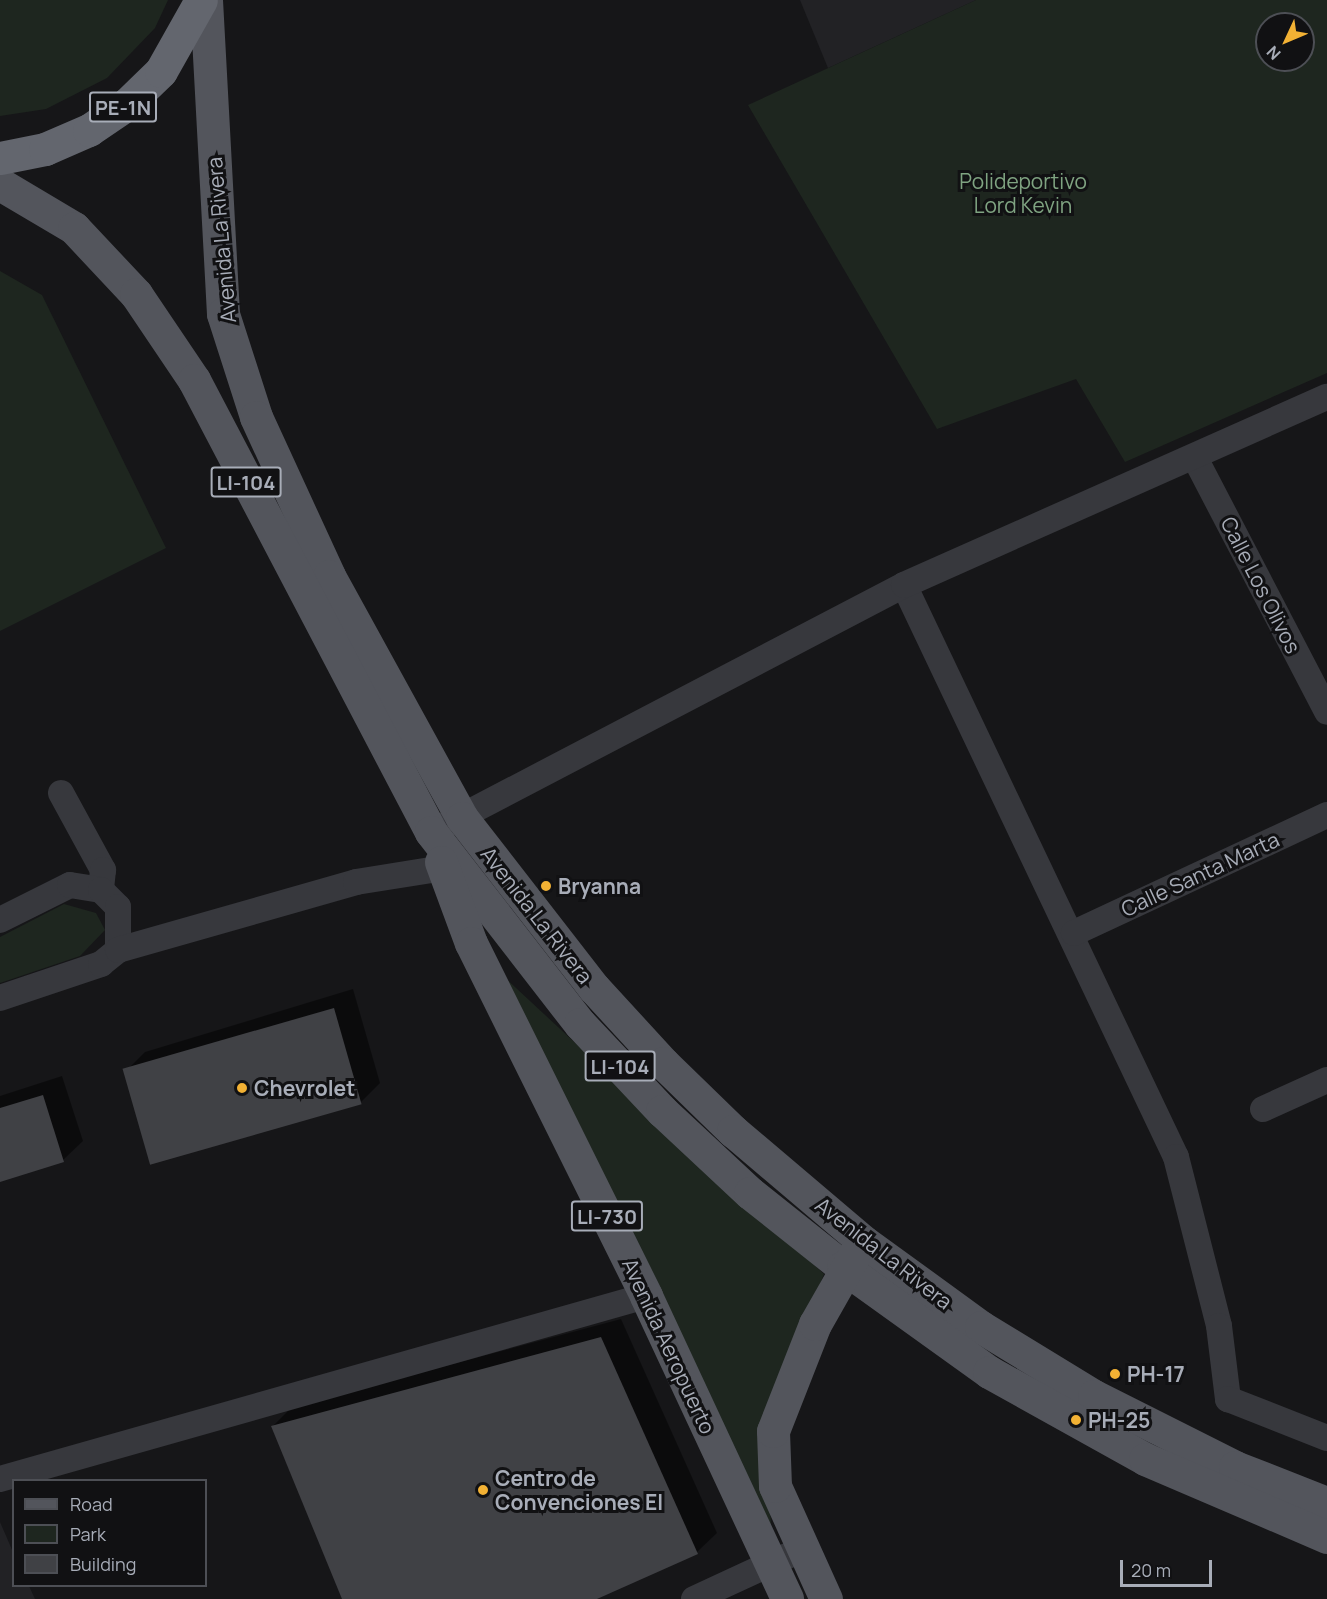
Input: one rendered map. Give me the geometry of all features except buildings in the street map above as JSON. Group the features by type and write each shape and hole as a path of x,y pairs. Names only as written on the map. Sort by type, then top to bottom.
{"highway":[{"name":"PE-1N","path":"0,158 45,149 89,130 127,104 161,71 201,0"}],"main road":[{"name":"Avenida La Rivera","path":"206,0 223,314 256,417 328,576 462,818 594,988 663,1063 733,1131 864,1242 981,1327 1094,1396 1235,1467 1327,1503"},
{"name":"Avenida La Rivera","path":"0,184 74,228 136,294 194,380 431,832 580,1024 654,1103 750,1192 843,1267 989,1372 1145,1459 1327,1537"},
{"name":"Avenida Aeropuerto","path":"431,832 471,943 646,1296 787,1599"},
{"path":"826,1599 801,1549 775,1486 773,1431 789,1381 843,1267 864,1242"}],"street":[{"path":"431,832 462,818 904,585 1195,458 1327,397"},
{"name":"Calle Los Olivos","path":"1195,458 1319,679 1327,712"},
{"path":"904,585 1074,933 1176,1157 1219,1326 1228,1400 1327,1438"},
{"path":"61,793 103,870 101,890"},
{"name":"Calle Santa Marta","path":"1074,933 1327,815"},
{"path":"0,998 101,964 118,950 356,882 443,868"},
{"path":"0,921 70,885 101,890 118,907 118,950"},
{"path":"1263,1109 1327,1080"},
{"path":"0,1479 646,1296"},
{"path":"694,1599 801,1549"}],"shaded area":[{"path":"800,0 976,0 828,68"},
{"path":"0,1522 12,1550 12,1587 29,1587 35,1599 0,1599"}],"green space":[{"path":"0,0 168,0 155,28 107,78 46,109 0,116"},
{"name":"Polideportivo Lord Kevin","path":"976,0 1327,0 1327,373 1125,462 1076,379 937,429 748,105"},
{"path":"0,271 42,295 166,548 0,631"},
{"path":"64,904 96,913 105,930 80,956 0,983 0,937"},
{"path":"488,962 824,1274 767,1421 772,1555"}],"place":[{"name":"Bryanna","path":"546,886"},
{"name":"Chevrolet","path":"242,1088"},
{"name":"PH-17","path":"1115,1374"},
{"name":"PH-25","path":"1076,1420"},
{"name":"Centro de Convenciones El","path":"483,1490"}]}
